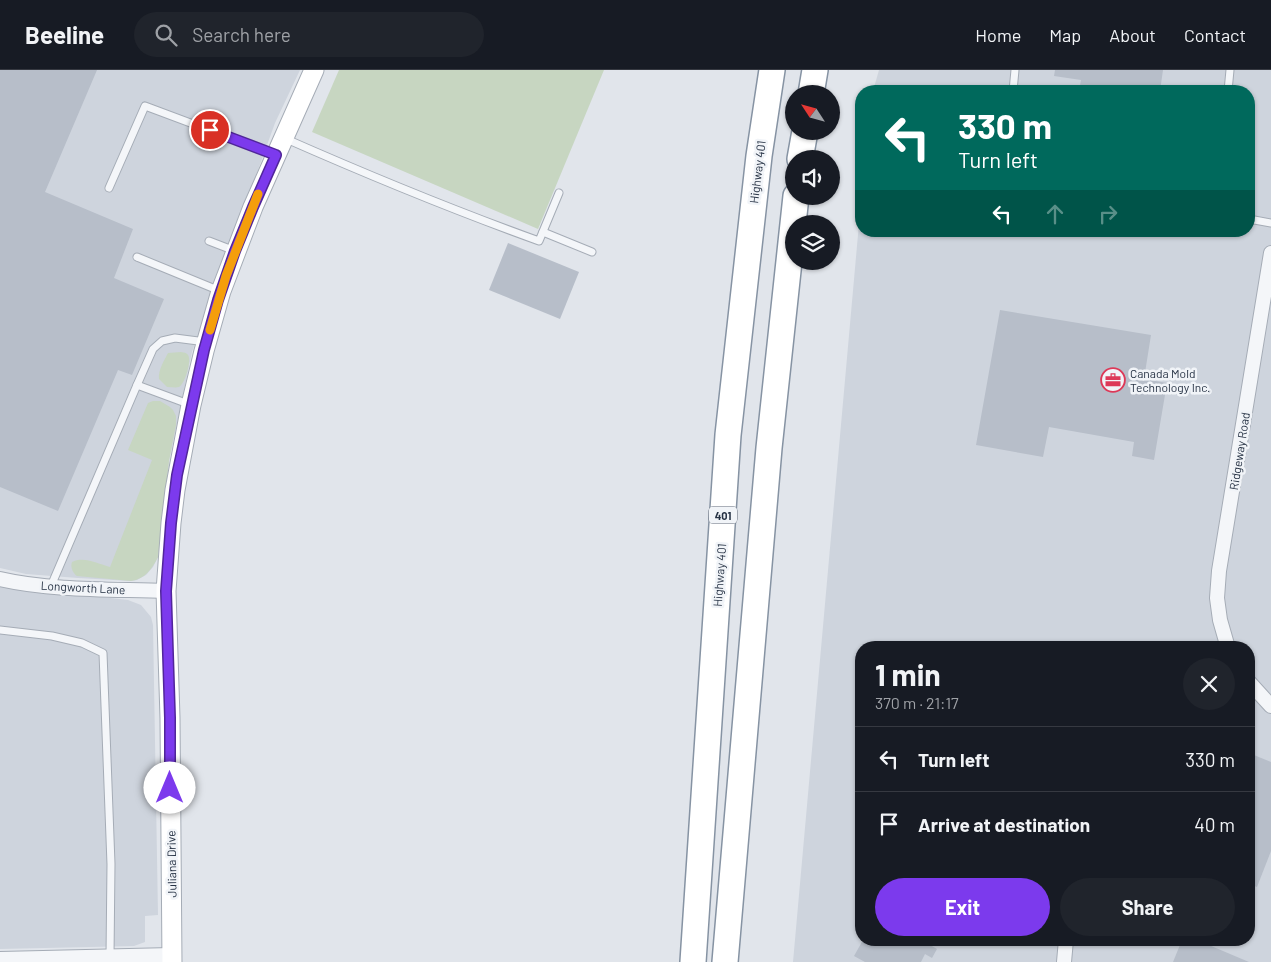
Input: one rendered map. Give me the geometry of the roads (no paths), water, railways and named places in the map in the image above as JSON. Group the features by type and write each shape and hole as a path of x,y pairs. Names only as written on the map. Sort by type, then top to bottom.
{"highway":[{"name":"Highway 401","path":"693,962 728,435 759,156 772,70"},
{"path":"812,85 815,70"},
{"path":"725,962 769,448 795,205"}],"street":[{"name":"Juliana Drive","path":"172,959 170,718 166,591 175,490 206,342 221,291 253,207 314,70"},
{"name":"Ridgeway Road","path":"1226,641 1220,620 1217,598 1218,580 1271,253"},
{"name":"Longworth Lane","path":"0,578 51,586 166,591"},
{"path":"1255,689 1271,706"},
{"path":"1064,962 1065,946"},
{"path":"0,959 110,956 172,959"}],"lane":[{"path":"1014,85 1015,70"},
{"path":"1229,85 1230,70"},
{"path":"108,188 145,106 280,146 539,241 559,193"},
{"path":"1255,220 1271,223"},
{"path":"543,232 592,252"},
{"path":"209,240 235,251"},
{"path":"137,257 221,291"},
{"path":"51,586 153,349 162,341 175,338 206,342"},
{"path":"137,385 192,405"},
{"path":"0,630 52,636 82,643 103,653 111,864 110,956"}],"place":[{"name":"Canada Mold Technology Inc.","path":"1113,380"}]}
